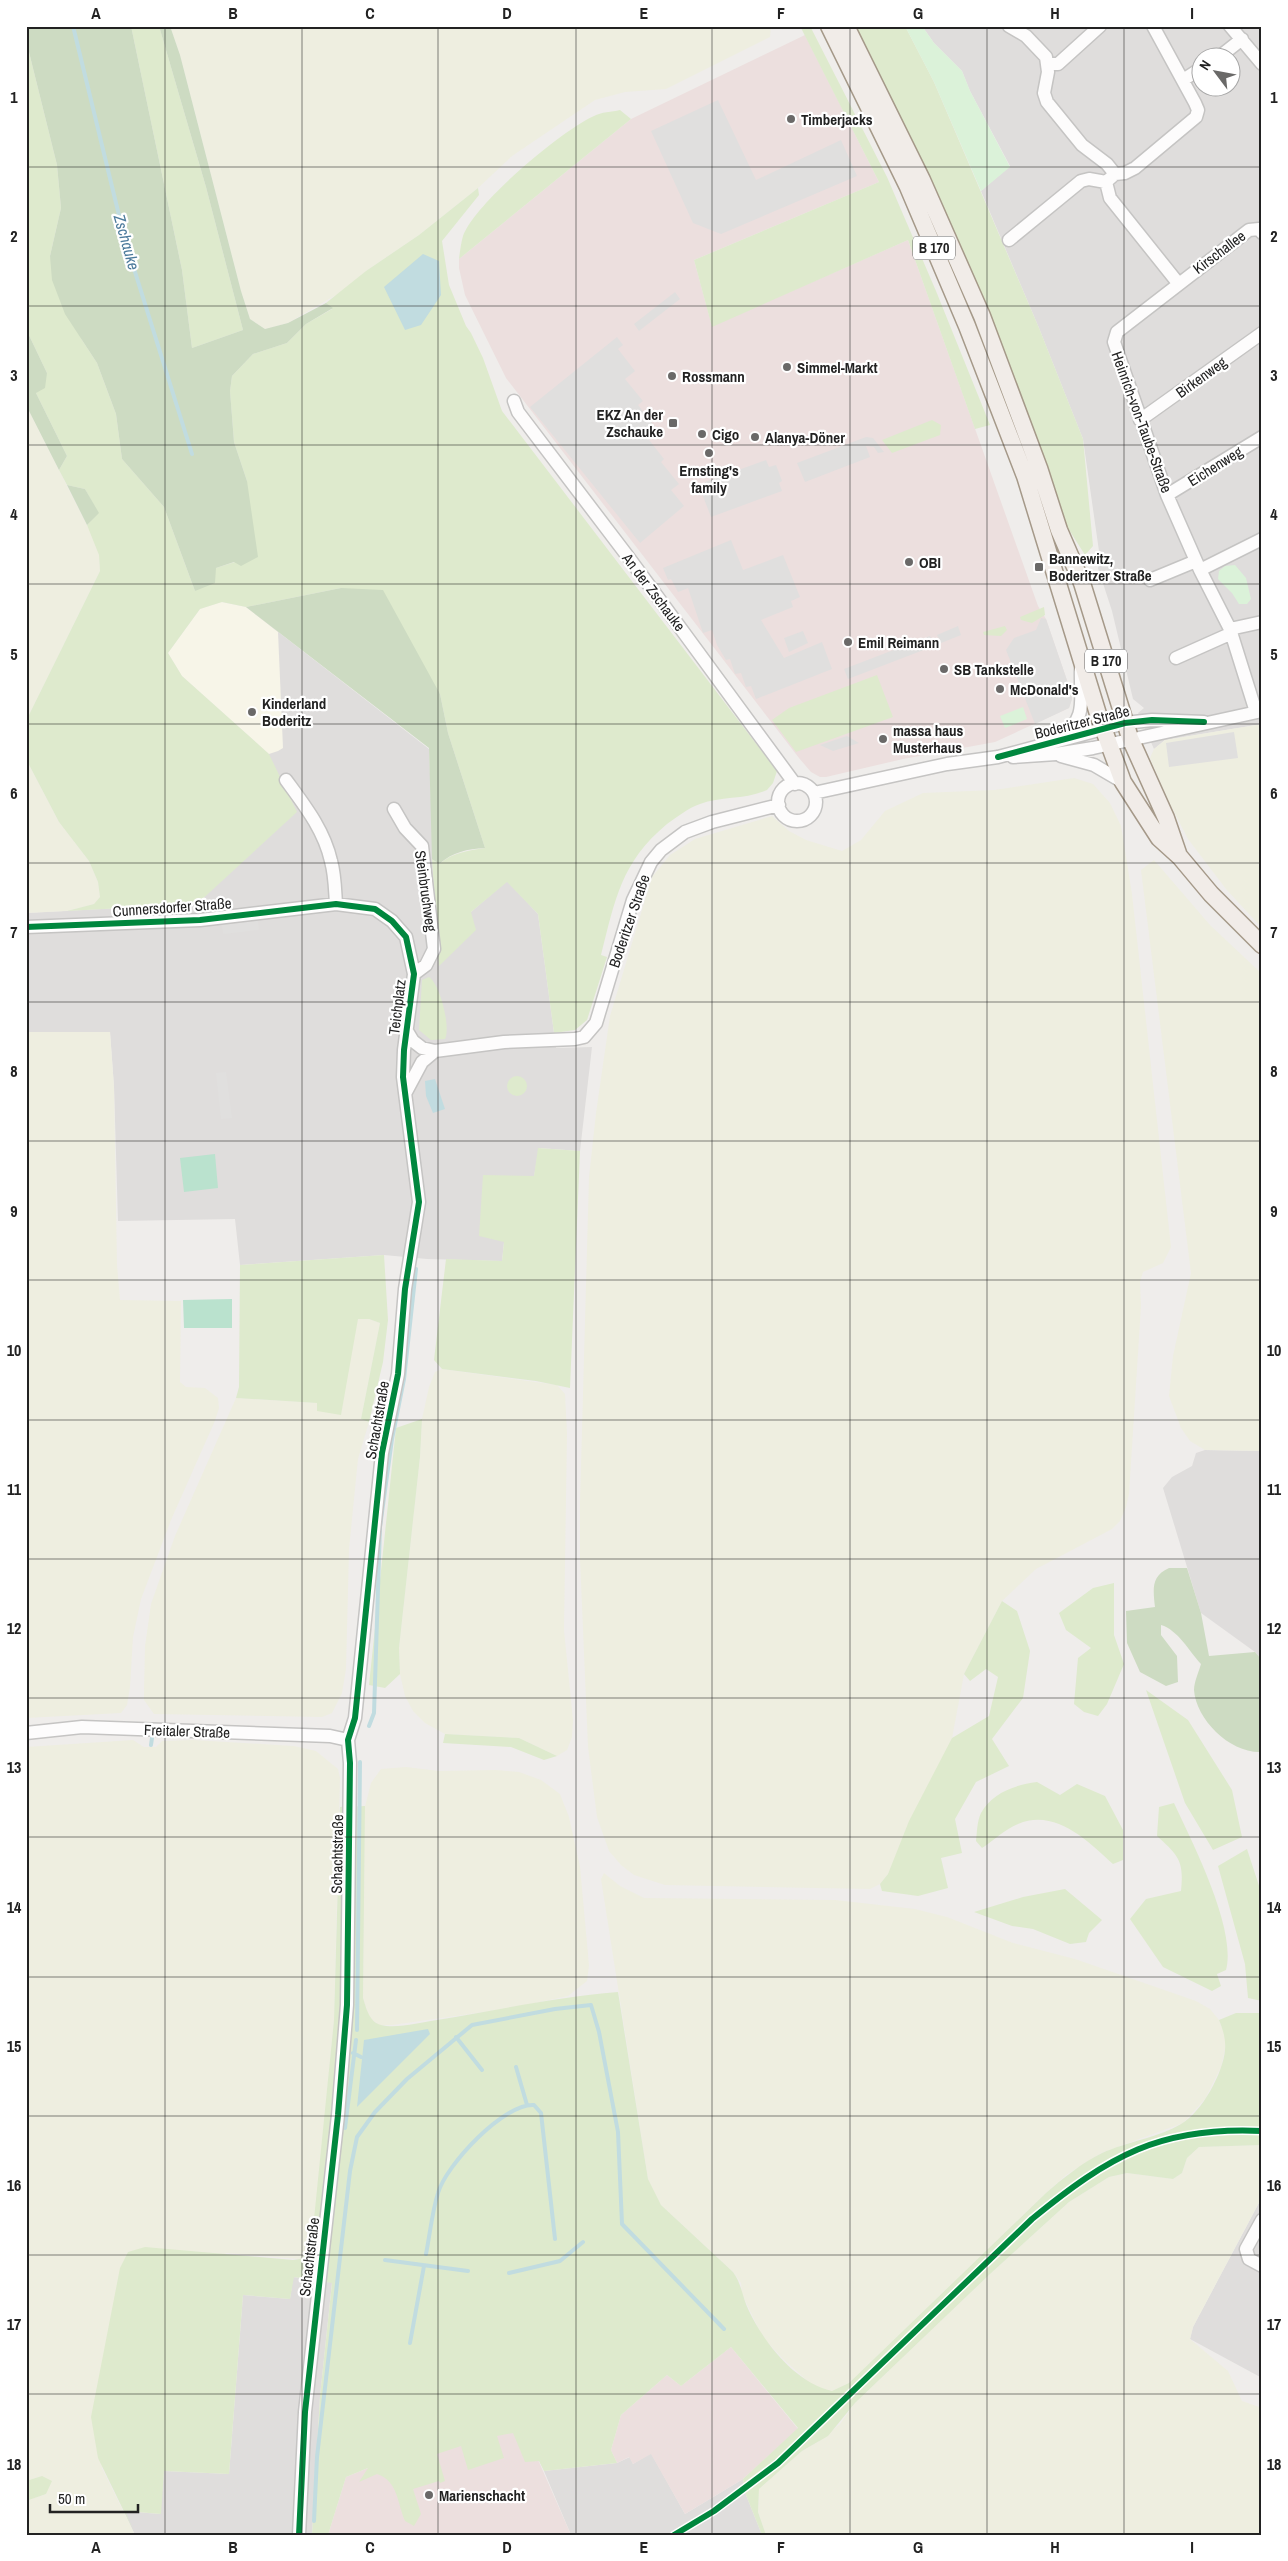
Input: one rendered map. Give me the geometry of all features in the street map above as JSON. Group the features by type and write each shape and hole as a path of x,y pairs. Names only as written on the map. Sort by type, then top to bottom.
{"main road":[{"name":"B 170","path":"829,26 908,187 968,326 1025,476 1082,659 1123,782 1159,838 1180,857 1211,894 1262,945"},
{"name":"B 170","path":"846,26 922,180 982,316 1039,468 1059,530 1082,583 1130,738 1166,818 1180,857"}],"street":[{"path":"1009,26 1026,36 1046,58 1048,64 1044,93 1047,102 1082,145 1107,164 1110,178 1110,198 1178,283"},
{"path":"1048,64 1058,64 1100,26"},
{"path":"1009,240 1081,181 1110,178 1135,168 1196,117 1198,110 1195,103 1153,26"},
{"path":"1230,26 1262,64"},
{"path":"1231,48 1242,39"},
{"path":"1183,80 1190,75"},
{"name":"Kirschallee","path":"1178,283 1249,230 1259,229 1262,232"},
{"name":"Heinrich-von-Taube-Straße","path":"1178,283 1117,332 1114,342 1167,495 1198,566 1231,631 1259,712"},
{"name":"Birkenweg","path":"1140,420 1262,333"},
{"name":"An der Zschauke","path":"514,401 518,412 670,613 795,784"},
{"name":"Eichenweg","path":"1167,495 1262,437"},
{"path":"1150,580 1198,566 1262,540"},
{"path":"1176,658 1231,631 1262,622"},
{"name":"Boderitzer Straße","path":"1059,740 1074,728 1080,717 1082,659"},
{"name":"Boderitzer Straße","path":"814,793 947,764 998,757 1059,740 1107,737 1130,738 1185,729 1204,722 1259,712"},
{"name":"Boderitzer Straße","path":"998,757 1022,758 1056,754 1107,737 1125,723 1152,720 1204,722"},
{"name":"Boderitzer Straße","path":"1056,754 1094,765 1123,782"},
{"path":"286,780 314,818 325,841 332,862 336,904"},
{"path":"795,784 802,784 814,793 815,808 806,819 791,820 785,817 779,805 782,792 795,784"},
{"name":"Boderitzer Straße","path":"435,1051 504,1042 584,1037 596,1023 633,900 644,875 656,856 685,832 712,822 779,805"},
{"name":"Steinbruchweg","path":"394,809 405,828 422,846 434,949 426,965 414,974"},
{"name":"Teichplatz","path":"319,906 336,904 375,909 392,921 406,937 414,974 408,1031 402,1062 406,1092 405,1104 417,1177"},
{"name":"Cunnersdorfer Straße","path":"26,927 200,920 319,906"},
{"name":"Teichplatz","path":"408,1031 413,1042 422,1048 435,1051"},
{"path":"406,1092 422,1062 435,1051"},
{"name":"Schachtstraße","path":"299,2535 305,2412 338,2115 347,2005 350,1772 348,1740 355,1718 382,1453 398,1374 405,1289 419,1202 417,1177"},
{"name":"Freitaler Straße","path":"26,1732 100,1728 330,1736 348,1740"},
{"path":"1262,2220 1246,2249 1249,2259 1262,2266"}],"shaded area":[{"path":"170,26 771,26 770,37 666,89 625,92 595,100 512,156 478,188 419,235 366,271 346,289 288,323 265,329 250,319 241,291 180,55"},
{"path":"922,26 1262,26 1262,724 1165,740 1154,749 1138,713 1144,708 1133,699 1112,611 1098,568 1100,558 1083,439 1039,328 981,191 1010,166 970,91 962,71 934,43"},
{"path":"805,35 879,182 694,260 712,326 908,240 1038,606 1046,619 1072,699 1069,708 995,742 903,759 826,777 820,777 811,772 799,758 506,378 465,295 459,268 459,259 631,119"},
{"path":"718,100 756,180 841,140 857,176 721,234 693,223 651,131"},
{"path":"675,292 680,299 639,331 634,324"},
{"path":"617,337 623,345 618,349 635,371 625,379 643,401 638,405 656,428 646,436 664,459 661,462 679,484 671,490 684,506 640,543 530,407"},
{"path":"26,405 95,541 99,555 100,571 26,721"},
{"path":"866,437 873,438 884,452 878,453 874,447 866,446 870,457 805,482 797,463"},
{"path":"766,460 769,467 776,465 782,481 779,483 782,491 711,517 701,491 708,489 705,482"},
{"path":"731,540 743,570 783,555 800,597 791,601 793,607 761,620 784,658 822,642 832,669 756,699 751,686 746,687 741,673 735,674 730,659 726,660 717,645 712,630 703,633 688,588 678,592 671,579 668,580 663,568"},
{"name":"Kinderland Boderitz","path":"221,602 246,607 278,632 283,748 278,751 269,754 182,676 168,653 200,609"},
{"path":"246,607 429,749 436,930 471,912 507,881 538,914 556,1048 592,1047 580,1151 539,1148 534,1177 504,1242 502,1261 427,1259 384,1255 240,1265 235,1219 118,1221 114,1087 110,1032 26,1032 26,913 197,904 269,754"},
{"path":"1041,618 1046,619 1072,699 1069,708 1035,724 1006,650 1014,638 1036,630"},
{"path":"958,626 961,635 941,643 937,635"},
{"path":"803,631 808,643 789,652 784,638"},
{"path":"930,636 934,646 848,679 844,669"},
{"path":"1262,724 1262,928 1226,889 1188,839 1150,758 1154,749 1165,740"},
{"path":"1234,732 1238,758 1169,767 1166,743"},
{"path":"847,736 859,743 833,751 820,745"},
{"path":"26,759 59,822 89,861 98,882 100,897 94,904 67,911 26,913"},
{"path":"1074,778 1093,784 1110,803 1121,826 1132,894 1171,1247 1163,1263 1143,1272 1140,1282 1141,1306 1129,1494 1126,1507 1120,1521 1112,1529 1036,1569 1002,1601 964,1674 952,1738 888,1874 880,1884 870,1889 665,1885 634,1875 621,1865 609,1851 597,1817 588,1747 580,1559 580,1502 589,1177 596,1113 610,1016 652,877 670,855 695,839 772,816 789,831 806,840 842,851 861,840 885,811 923,793 994,790"},
{"path":"1154,860 1210,925 1262,974 1262,1451 1205,1450 1190,1441 1181,1428 1169,1396 1173,1356 1191,1273 1141,870"},
{"path":"258,921 259,930 223,934 222,925"},
{"path":"26,1032 110,1032 114,1087 117,1265 120,1300 181,1301 180,1382 186,1387 205,1388 218,1398 219,1408 214,1423 171,1520 141,1599 133,1637 127,1705 121,1713 26,1718"},
{"path":"226,1072 232,1118 221,1119 216,1073"},
{"path":"358,1319 369,1319 380,1323 361,1419 369,1422 358,1459 349,1549 346,1669 342,1693 332,1713 322,1717 154,1714 144,1700 145,1646 151,1604 175,1536 236,1398 318,1403"},
{"path":"442,1369 557,1385 565,1394 567,1433 564,1630 573,1720 572,1737 567,1750 557,1756 519,1738 445,1734 425,1723 413,1711 405,1696 400,1674 399,1648 420,1457 422,1419 429,1387 435,1372"},
{"path":"1205,1450 1262,1451 1262,1660 1255,1652 1201,1613 1163,1488 1172,1477 1192,1466 1196,1453"},
{"path":"133,1740 144,1747 156,1747 162,1741 193,1740 294,1746 316,1751 338,1769 340,1778 334,2020 313,2238 311,2249 300,2259 226,2253 102,2468 135,2535 26,2535 26,2501 46,2494 42,2476 26,2481 26,1747"},
{"path":"406,1767 439,1771 496,1770 519,1772 541,1780 560,1794 569,1817 580,1867 589,1965 587,1981 568,1996 512,2008 392,2025 379,2025 369,2017 363,1998 365,1807 371,1783 381,1769"},
{"path":"604,1873 620,1886 644,1898 835,1900 915,1909 947,1917 1013,1943 1075,1959 1196,2001 1210,2009 1219,2020 1225,2036 1225,2049 1221,2067 1205,2099 1183,2123 1101,2153 1066,2175 849,2383 833,2391 821,2389 811,2384 783,2359 762,2336 742,2294 741,2283 733,2272 661,2205 653,2192 648,2179 601,1879"},
{"path":"1262,2145 1262,2197 1193,2327 1190,2339 1228,2371 1242,2401 1262,2408 1262,2535 766,2535 758,2512 759,2489 802,2451 818,2442 840,2424 855,2403 990,2274 1069,2202 1109,2177 1127,2173 1173,2179 1182,2173 1187,2158 1199,2147"},
{"path":"1262,2197 1262,2378 1190,2339 1193,2327"},
{"path":"293,2277 332,2282 320,2396 312,2535 135,2535 124,2511 160,2514 164,2471 229,2474 243,2295 290,2299"},
{"path":"731,2347 798,2429 743,2479 685,2514 651,2454 633,2464 629,2457 617,2463 611,2450 621,2415 667,2375 681,2386"},
{"path":"518,2414 571,2535 328,2535 346,2477 388,2460"},
{"path":"651,2453 685,2514 743,2479 746,2495 762,2535 571,2535 544,2471 617,2463 630,2457 633,2464"}],"green space":[{"path":"26,26 131,26 182,270 192,348 243,330 206,187 159,26 170,26 180,55 241,291 250,319 265,329 288,323 326,303 333,308 306,324 287,343 253,354 232,376 230,391 234,442 247,481 258,557 241,566 234,562 216,568 215,583 195,591 164,507 122,459 116,414 97,363 65,314 52,280 50,256 61,208 57,165 27,44"},
{"path":"131,26 159,26 206,187 243,330 192,348 182,270"},
{"path":"800,26 810,26 887,177 936,291 990,425 975,429 908,240 712,327 694,260 879,182"},
{"path":"856,26 905,26 934,82 1039,328 1083,439 1093,546 1085,555 1066,525 1042,451 995,327 934,185"},
{"path":"905,26 922,26 934,43 962,71 970,91 1010,167 981,191 934,82"},
{"path":"26,40 57,165 61,208 50,256 82,340 97,363 116,414 122,459 164,507 195,591 216,568 235,562 247,481 234,442 230,391 232,376 253,354 287,343 306,324 332,309 326,303 366,271 419,235 478,188 479,195 442,241 449,285 466,326 483,358 502,411 777,771 773,783 767,790 751,795 708,802 687,810 667,824 639,853 622,883 616,899 601,955 607,957 587,1020 575,1030 554,1033 538,914 507,882 471,912 476,930 439,966 432,859 439,864 455,854 485,848 448,733 440,694 341,588 246,607 222,602 200,609 168,653 182,676 269,754 297,812 197,904 67,911 94,904 100,897 98,882 89,861 59,822 26,759 26,721 100,571 99,555 87,525 98,513 85,489 67,485 59,470 67,456 36,393 47,373 26,329"},
{"path":"620,110 631,119 459,259 463,236 471,222 501,187 541,152 579,124 597,115"},
{"path":"26,329 47,373 45,388 36,393 67,456 59,470 26,405"},
{"path":"932,420 941,425 940,435 892,453 882,440"},
{"path":"67,485 85,489 99,513 87,525"},
{"path":"1235,565 1246,578 1251,599 1247,604 1239,604 1232,593 1218,579 1219,571 1225,566"},
{"path":"341,588 383,590 440,694 448,733 485,848 460,852 439,864 432,859 429,748 246,607"},
{"path":"1044,607 1045,615 1032,623 1021,620 1020,617"},
{"path":"1005,626 1007,630 1001,636 984,635 983,632"},
{"path":"877,675 893,717 796,752 772,720 789,708"},
{"path":"1023,707 1027,719 1005,728 1000,716"},
{"path":"429,977 437,988 443,1006 447,1025 445,1039 431,1040 419,1030 422,980"},
{"path":"517,1076 524,1079 527,1086 524,1093 517,1096 510,1093 507,1086 510,1079"},
{"path":"538,1148 580,1151 570,1388 536,1381 442,1369 434,1360 446,1259 502,1261 504,1242 479,1236 483,1175 534,1176"},
{"path":"215,1154 218,1188 184,1192 180,1158"},
{"path":"384,1255 388,1320 383,1362 369,1422 361,1419 380,1323 369,1319 358,1319 341,1415 317,1411 317,1403 236,1398 239,1387 240,1265"},
{"path":"232,1299 232,1328 184,1328 183,1300"},
{"path":"422,1419 420,1457 399,1648 400,1674 385,1688 369,1685 396,1428"},
{"path":"1169,1568 1187,1568 1201,1613 1209,1656 1255,1652 1262,1660 1262,1752 1250,1751 1227,1741 1208,1723 1201,1713 1194,1690 1201,1664 1173,1631 1161,1625 1161,1635 1177,1656 1178,1682 1166,1686 1140,1672 1127,1643 1126,1611 1155,1607 1154,1584 1159,1575"},
{"path":"1114,1583 1114,1635 1124,1664 1107,1704 1098,1716 1084,1712 1074,1704 1078,1658 1091,1648 1066,1630 1059,1613 1093,1588"},
{"path":"1002,1601 1017,1611 1030,1651 1023,1698 992,1739 1009,1766 976,1782 955,1819 962,1853 941,1858 948,1888 918,1896 882,1891 880,1884 888,1874 909,1821 952,1738 989,1716 998,1677 986,1669 970,1681 964,1674"},
{"path":"1146,1690 1188,1720 1232,1790 1242,1837 1213,1850 1185,1803"},
{"path":"445,1734 519,1738 557,1756 544,1760 511,1747 443,1743"},
{"path":"1037,1782 1060,1795 1077,1784 1105,1796 1123,1830 1123,1860 1113,1864 1070,1829 1045,1820 1032,1820 1013,1826 982,1848 976,1841 979,1820 981,1813 991,1800 1012,1788"},
{"path":"1174,1803 1211,1886 1225,1932 1228,1953 1226,1970 1217,1974 1221,1986 1212,1991 1163,1967 1130,1919 1146,1899 1181,1891 1181,1866 1175,1854 1157,1836 1159,1807"},
{"path":"365,1806 363,1998 371,2018 381,2025 402,2026 550,2000 618,1992 648,2179 661,2205 733,2272 749,2311 764,2336 783,2360 806,2379 818,2386 832,2391 849,2383 1046,2193 1073,2171 1102,2153 1173,2129 1189,2118 1204,2101 1220,2070 1225,2042 1219,2020 1236,2013 1262,2013 1262,2057 1259,2059 1262,2077 1262,2145 1199,2147 1187,2158 1182,2173 1173,2179 1127,2173 1109,2177 1069,2202 990,2274 855,2403 828,2436 802,2451 759,2489 758,2512 766,2535 762,2535 746,2495 743,2479 798,2428 731,2347 681,2386 667,2375 621,2415 611,2450 617,2463 544,2471 539,2461 525,2462 513,2433 497,2436 504,2458 468,2470 461,2446 437,2454 445,2481 413,2489 421,2514 414,2526 405,2521 396,2493 384,2477 377,2474 359,2482 368,2468 346,2477 328,2535 312,2535 320,2396 332,2283 294,2277 290,2299 243,2295 229,2474 164,2471 161,2514 125,2511 134,2532 98,2458 91,2417 120,2268 128,2252 145,2247 293,2260 300,2259 311,2249 334,2020 340,1807"},
{"path":"1247,1849 1262,1895 1262,2001 1248,1998 1245,1964 1218,1866"},
{"path":"1065,1889 1102,1920 1089,1933 1086,1942 1070,1944 1033,1929 1012,1926 974,1912 1023,1897"},
{"path":"42,2476 52,2481 46,2494 26,2501 26,2481"}],"water":[{"path":"423,254 439,261 441,295 421,325 405,330 384,287"},
{"path":"435,1079 445,1109 433,1113 426,1096 425,1081"},
{"path":"428,2029 430,2034 357,2107 364,2040"}],"waterway":[{"name":"Zschauke","path":"73,26 125,240 192,454"},
{"path":"369,1726 374,1713 380,1527 392,1439 404,1379 416,1269"},
{"path":"151,1745 152,1738"},
{"path":"357,2030 360,1762"},
{"path":"314,2521 317,2457 350,2171 357,2137 375,2112 407,2079 472,2025 555,2009 591,2005 599,2032 618,2132 622,2224 724,2329"},
{"path":"456,2037 482,2070"},
{"path":"345,2128 356,2040"},
{"path":"353,2053 361,2057"},
{"path":"516,2067 527,2105"},
{"path":"426,2254 438,2193 452,2167 478,2138 507,2114 522,2107 534,2105 541,2113 555,2239"},
{"path":"509,2273 560,2261 583,2242"},
{"path":"385,2260 468,2271"},
{"path":"410,2343 424,2266"}],"cycle path":[{"path":"998,757 1125,723 1152,720 1204,722"},
{"path":"26,927 200,920 336,904 375,909 392,921 406,937 414,974 404,1050 403,1077 419,1202 405,1289 398,1374 382,1453 355,1718 348,1740 350,1763 347,2005 338,2115 305,2412 299,2535"},
{"path":"674,2535 714,2511 778,2463 1032,2219 1086,2178 1112,2162 1165,2140 1194,2134 1226,2131 1262,2131"}],"place":[{"name":"Timberjacks","path":"791,119"},
{"name":"Simmel-Markt","path":"787,367"},
{"name":"Rossmann","path":"672,376"},
{"name":"EKZ An der Zschauke","path":"673,423"},
{"name":"Cigo","path":"702,434"},
{"name":"Alanya-Döner","path":"755,437"},
{"name":"Ernsting's family","path":"709,453"},
{"name":"OBI","path":"909,562"},
{"name":"Bannewitz, Boderitzer Straße","path":"1039,567"},
{"name":"Emil Reimann","path":"848,642"},
{"name":"SB Tankstelle","path":"944,669"},
{"name":"McDonald's","path":"1000,689"},
{"name":"Kinderland Boderitz","path":"252,712"},
{"name":"massa haus Musterhaus","path":"883,739"},
{"name":"Marienschacht","path":"429,2495"}]}
